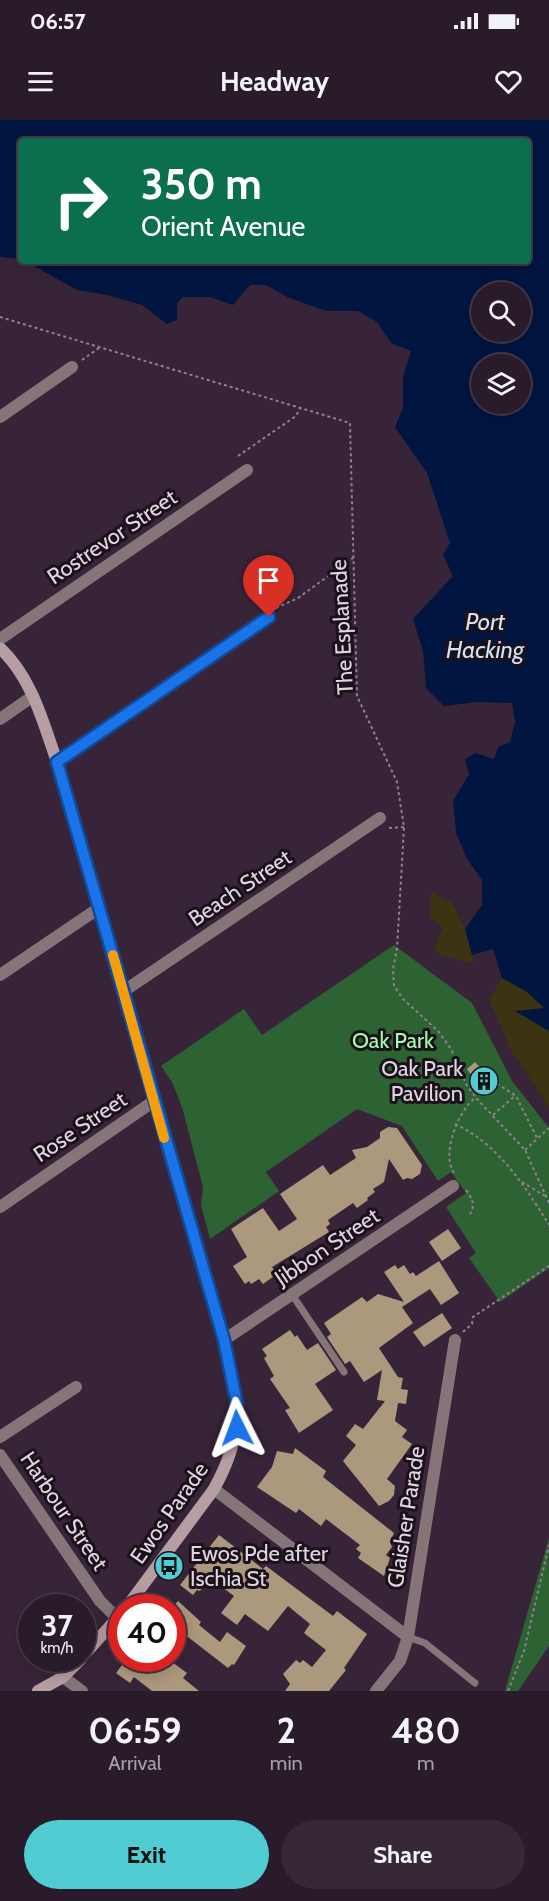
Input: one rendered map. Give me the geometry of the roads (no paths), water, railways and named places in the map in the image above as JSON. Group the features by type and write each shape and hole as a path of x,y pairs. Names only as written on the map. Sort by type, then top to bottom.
{"street":[{"path":"0,417 72,367"},
{"name":"Rostrevor Street","path":"0,639 248,470"},
{"path":"57,762 269,617"},
{"name":"Ewos Parade","path":"0,648 17,667 33,696 57,762 224,1340 237,1404 237,1428 233,1449 214,1489 136,1594"},
{"path":"0,719 33,696"},
{"name":"Beach Street","path":"124,991 380,818"},
{"path":"0,975 99,908"},
{"name":"Rose Street","path":"0,1207 154,1101"},
{"name":"Jibbon Street","path":"224,1340 293,1296 457,1182"},
{"name":"Glaisher Parade","path":"376,1691 400,1661 408,1637 454,1340"},
{"path":"0,1437 76,1387"},
{"name":"Harbour Street","path":"0,1455 100,1601 108,1607"},
{"path":"214,1489 408,1637"},
{"path":"96,1642 108,1628"},
{"path":"38,1691 68,1672"},
{"path":"63,1677 82,1691"}],"lane":[{"path":"293,1296 344,1372"},
{"path":"408,1637 425,1643 475,1683"}],"water":[{"name":"Port Hacking","path":"0,120 549,120 549,1031 515,1011 544,1008 527,992 502,978 493,949 472,955 465,929 482,905 482,880 467,859 456,833 453,801 469,774 465,759 476,753 494,759 498,747 510,742 515,722 512,703 478,702 444,706 426,688 423,651 413,619 453,576 443,555 450,543 427,473 395,427 403,408 403,377 411,351 391,343 377,322 358,311 326,311 287,297 266,285 250,285 233,305 210,297 183,297 177,303 177,320 167,324 142,305 107,295 77,290 30,264 531,264 531,138 18,138 18,259 0,257"}],"place":[{"name":"Oak Park Pavilion","path":"484,1081"},
{"name":"Ewos Pde after Ischia St","path":"169,1566"}],"park label":[{"name":"Oak Park","path":"393,1040"}]}
